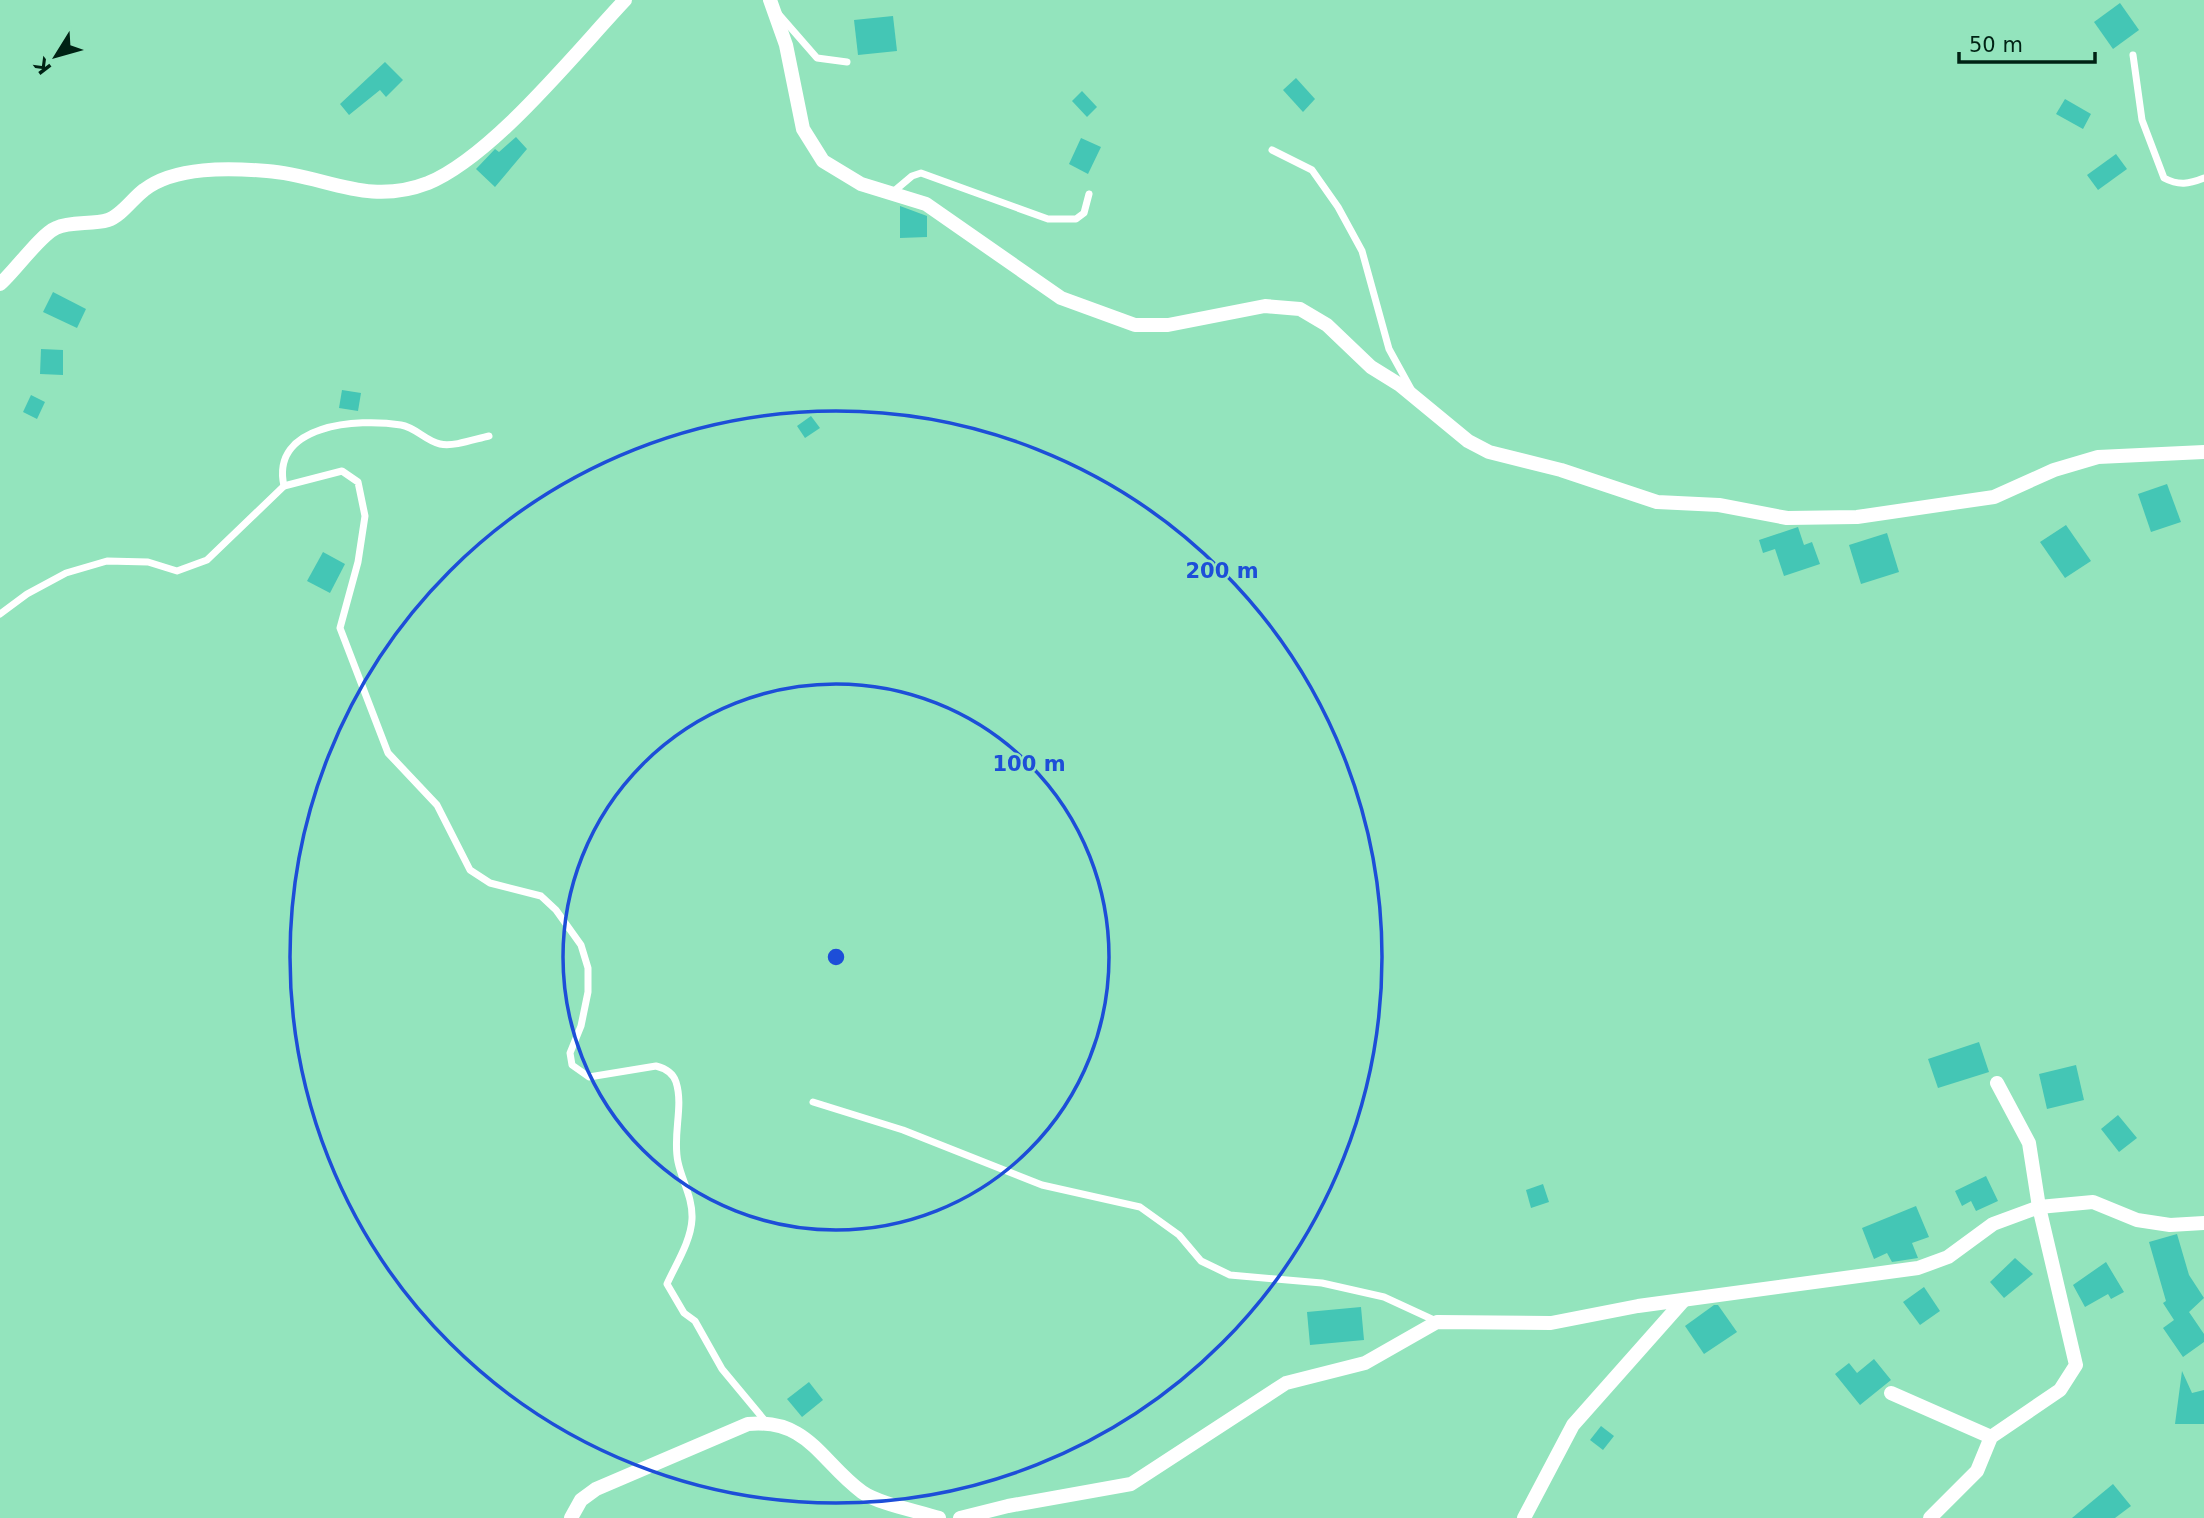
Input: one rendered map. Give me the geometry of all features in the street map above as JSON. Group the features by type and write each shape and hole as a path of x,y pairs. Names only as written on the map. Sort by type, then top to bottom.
{"street":[{"path":"0,284 55,228 111,220 145,189 167,176 183,172 269,171 350,190 380,192 425,184 454,170 506,126 625,0"},
{"path":"771,4 786,44 803,129 823,161 861,184 926,204 1061,298 1135,325 1168,326 1265,306 1300,309 1327,325 1371,367 1416,398 1468,441 1489,452 1561,470 1657,502 1719,505 1787,518 1857,517 1994,497 2054,470 2098,457 2204,452"},
{"path":"1930,1518 1977,1471 1991,1437 2060,1390 2076,1365 2039,1207 2029,1143 1997,1083"},
{"path":"960,1518 1008,1506 1130,1484 1286,1383 1365,1363 1437,1322 1551,1323 1638,1306 1918,1268 1948,1257 1993,1224 2039,1207 2093,1202 2137,1220 2170,1225 2204,1223"},
{"path":"1524,1518 1573,1425 1683,1301"},
{"path":"1891,1393 1991,1437"},
{"path":"571,1518 581,1500 596,1489 748,1424 766,1422 799,1431 864,1494 939,1518"}],"lane":[{"path":"771,4 817,58 847,62"},
{"path":"2133,55 2142,121 2164,178 2175,184 2204,178"},
{"path":"1272,150 1312,170 1338,206 1362,251 1389,349 1416,398"},
{"path":"893,192 912,176 921,173 1048,219 1076,219 1084,213 1089,194"},
{"path":"284,486 281,469 289,448 312,431 343,424 403,425 443,445 489,436"},
{"path":"0,614 27,594 66,573 107,561 148,562 177,571 207,560 284,486 342,471 358,482 365,516 358,562 340,628 388,753 437,805 470,870 491,883 541,896 556,909 581,944 588,968 588,992 581,1027 570,1053 572,1065 589,1077 656,1066 664,1068 676,1079 679,1099 676,1130 678,1161 690,1196 692,1219 689,1234 667,1284 684,1313 695,1321 722,1369 766,1422"},
{"path":"813,1102 903,1130 1042,1185 1140,1207 1179,1235 1201,1261 1230,1275 1322,1283 1384,1297 1437,1322"}],"building":[{"path":"2120,3 2139,30 2113,49 2094,22"},
{"path":"893,16 897,51 858,55 854,20"},
{"path":"385,62 403,80 386,97 380,90 349,115 340,104"},
{"path":"1296,78 1315,99 1303,112 1283,90"},
{"path":"1082,91 1097,107 1087,117 1072,101"},
{"path":"2065,99 2091,114 2083,129 2056,114"},
{"path":"516,137 527,149 495,187 476,169 495,149 499,152"},
{"path":"1081,138 1101,147 1088,174 1069,164"},
{"path":"2116,154 2127,169 2098,190 2087,175"},
{"path":"900,206 927,216 927,237 900,238"},
{"path":"53,292 86,309 77,328 43,312"},
{"path":"41,349 63,350 63,375 40,374"},
{"path":"342,390 361,393 358,411 339,408"},
{"path":"31,395 45,402 37,419 23,412"},
{"path":"811,416 820,428 805,438 797,426"},
{"path":"2167,484 2181,522 2151,532 2138,494"},
{"path":"2066,525 2091,561 2065,578 2040,542"},
{"path":"1798,527 1804,545 1812,542 1820,564 1784,576 1775,549 1763,553 1759,540"},
{"path":"1887,533 1899,572 1861,584 1849,545"},
{"path":"323,552 345,564 330,593 307,581"},
{"path":"1979,1042 1989,1072 1938,1088 1928,1059"},
{"path":"2076,1065 2084,1100 2047,1109 2039,1074"},
{"path":"2118,1115 2137,1138 2119,1152 2101,1129"},
{"path":"1986,1176 1998,1201 1976,1211 1971,1201 1962,1206 1955,1191"},
{"path":"1543,1184 1549,1202 1531,1208 1526,1190"},
{"path":"1916,1206 1929,1237 1912,1243 1918,1258 1892,1262 1887,1253 1874,1259 1862,1228"},
{"path":"2177,1234 2189,1275 2204,1298 2189,1312 2204,1334 2204,1342 2183,1357 2163,1328 2174,1320 2163,1303 2166,1301 2149,1242"},
{"path":"2015,1258 2033,1274 2004,1298 1990,1282"},
{"path":"2106,1262 2124,1292 2111,1299 2108,1294 2085,1307 2073,1285"},
{"path":"1924,1287 1940,1311 1920,1325 1903,1302"},
{"path":"1714,1305 1718,1305 1737,1332 1704,1354 1685,1326"},
{"path":"1361,1307 1364,1340 1310,1345 1307,1312"},
{"path":"1874,1359 1891,1380 1860,1405 1835,1374 1849,1363 1857,1373"},
{"path":"2182,1371 2192,1393 2204,1390 2204,1424 2175,1424"},
{"path":"809,1382 823,1400 802,1417 787,1399"},
{"path":"1601,1426 1614,1436 1603,1450 1590,1440"},
{"path":"2113,1484 2131,1506 2115,1518 2072,1518"}]}
